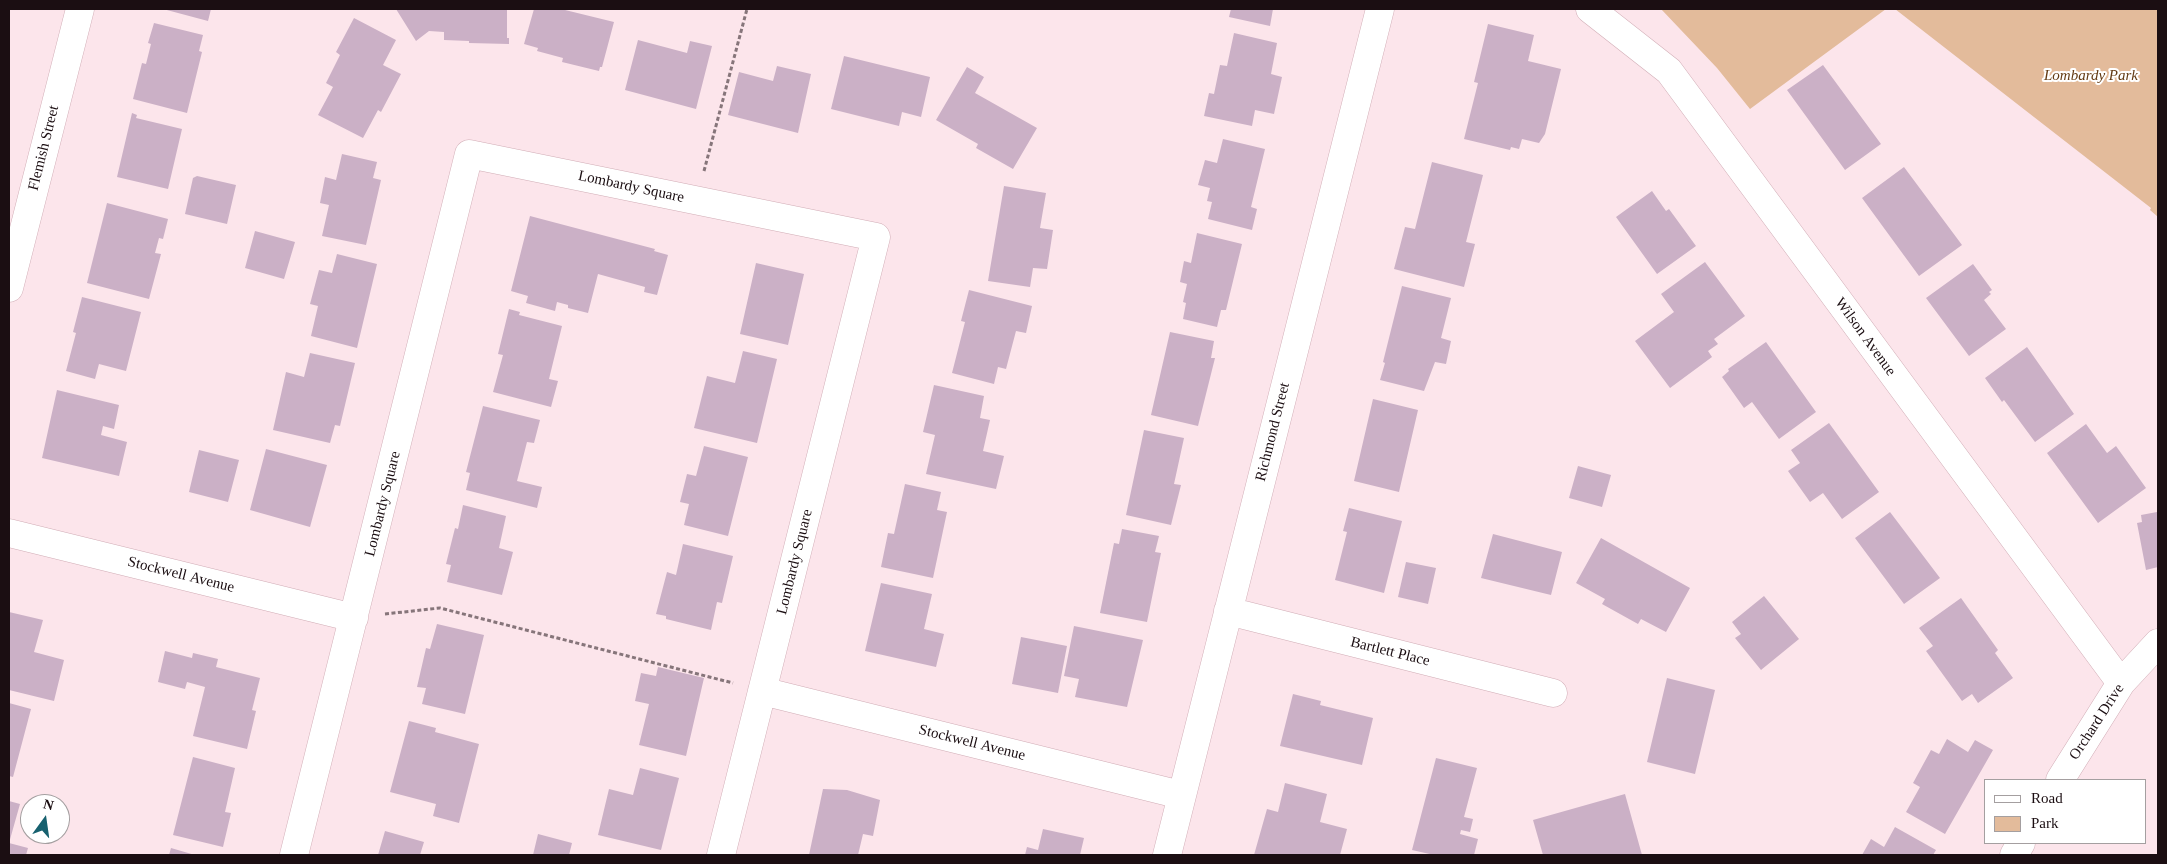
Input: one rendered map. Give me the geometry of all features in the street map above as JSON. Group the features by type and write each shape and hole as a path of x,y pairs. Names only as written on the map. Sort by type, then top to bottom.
{"street":[{"name":"Flemish Street","path":"9,288 80,9"},
{"name":"Richmond Street","path":"1167,855 1380,9"},
{"name":"Wilson Avenue","path":"1590,9 1669,71 2121,683"},
{"name":"Lombardy Square","path":"294,855 470,154 876,237 721,855"},
{"name":"Stockwell Avenue","path":"9,533 354,618"},
{"name":"Bartlett Place","path":"1228,612 1553,693"},
{"name":"Orchard Drive","path":"2061,779 2121,683 2158,643"},
{"name":"Stockwell Avenue","path":"762,691 1181,795"},
{"path":"2014,855 2020,844"}],"path":[{"path":"696,200 747,9"},
{"path":"354,618 440,608 762,691"}],"green space":[{"path":"1661,9 1886,9 1750,109 1717,68"},
{"name":"Lombardy Park","path":"1895,9 2158,9 2158,217 2150,210 2151,208"}],"building":[{"path":"163,9 211,9 208,21"},
{"path":"396,9 507,9 507,38 509,38 509,44 444,40 444,32 429,31 416,41"},
{"path":"534,9 561,9 614,22 602,67 600,67 599,71 562,62 563,58 537,51 538,48 524,44"},
{"path":"1231,9 1273,9 1270,26 1229,17"},
{"path":"354,18 396,40 383,65 401,74 381,112 378,110 363,138 318,115 333,87 326,83 340,55 336,52"},
{"path":"154,23 203,35 199,51 202,52 187,113 133,99 142,63 146,64 151,44 148,43"},
{"path":"1488,24 1534,35 1528,61 1561,69 1545,134 1539,143 1522,139 1519,149 1511,147 1510,150 1464,139 1478,83 1474,82"},
{"path":"1234,33 1277,43 1271,74 1282,77 1274,114 1255,110 1252,126 1204,116 1209,93 1214,94 1220,65 1227,66"},
{"path":"638,40 687,53 690,41 712,46 696,109 625,90"},
{"path":"844,56 930,77 921,117 902,112 899,126 831,109"},
{"path":"1823,65 1881,144 1845,170 1787,90"},
{"path":"777,66 811,74 798,133 728,115 739,72 773,81"},
{"path":"967,67 984,77 975,93 1037,128 1013,169 976,148 978,144 936,120"},
{"path":"132,113 137,115 136,118 182,129 168,189 117,177"},
{"path":"1223,139 1265,149 1251,207 1257,209 1252,230 1208,219 1212,202 1207,201 1210,188 1198,185 1205,160 1217,163"},
{"path":"342,154 377,162 373,178 381,180 366,245 322,236 329,205 320,203 325,177 336,180"},
{"path":"1432,162 1483,175 1466,242 1475,244 1464,287 1394,269 1405,227 1415,229"},
{"path":"1904,167 1962,245 1919,276 1862,198"},
{"path":"197,176 236,185 227,224 185,214 193,178"},
{"path":"1004,186 1046,193 1040,228 1053,230 1047,269 1033,268 1030,287 988,281"},
{"path":"1652,191 1666,211 1669,209 1696,246 1657,274 1616,217"},
{"path":"107,203 168,219 163,239 159,238 155,253 161,254 149,299 87,283"},
{"path":"530,216 655,249 654,251 668,255 657,295 644,292 645,287 598,274 588,313 568,308 568,305 557,302 555,311 526,303 528,296 511,291"},
{"path":"255,231 295,242 284,279 245,268"},
{"path":"1197,233 1242,244 1226,310 1221,310 1217,327 1183,319 1186,303 1183,302 1187,284 1180,282 1184,261 1191,263"},
{"path":"337,254 377,264 357,348 311,336 318,306 310,304 319,270 332,273"},
{"path":"1705,262 1745,316 1714,339 1718,344 1708,351 1712,357 1670,388 1635,341 1674,312 1661,294"},
{"path":"756,263 804,274 788,345 740,334"},
{"path":"1973,264 1992,290 1989,292 1991,294 1984,300 2006,329 1969,356 1926,298"},
{"path":"1402,286 1451,298 1441,338 1451,341 1446,364 1435,362 1424,391 1380,380"},
{"path":"969,290 1032,306 1026,333 1016,331 1006,369 998,367 994,384 952,373 965,322 961,321"},
{"path":"82,297 141,312 126,371 99,364 95,379 66,371 76,333 73,332"},
{"path":"509,309 520,312 519,315 562,326 549,379 558,381 551,407 493,392 503,355 498,354"},
{"path":"1170,332 1214,341 1211,358 1215,358 1198,426 1151,415"},
{"path":"1766,342 1816,412 1779,439 1752,402 1744,408 1722,377 1729,371 1728,369"},
{"path":"2027,347 2074,414 2035,442 1985,378"},
{"path":"743,351 777,359 757,443 694,428 707,376 735,383"},
{"path":"310,353 355,363 340,426 335,425 330,443 273,430 286,372 304,377"},
{"path":"934,385 984,396 980,418 990,420 983,451 1004,456 996,489 926,474 935,435 923,432"},
{"path":"57,390 119,405 114,429 103,426 101,435 127,442 119,476 42,458"},
{"path":"1373,399 1418,410 1399,492 1354,481"},
{"path":"483,406 540,420 534,443 527,442 517,481 542,487 537,508 466,490 470,473 466,472"},
{"path":"1829,423 1879,492 1842,519 1823,493 1810,502 1788,471 1800,463 1791,450"},
{"path":"2086,424 2107,453 2116,446 2146,488 2098,523 2047,453"},
{"path":"1144,430 1184,438 1174,484 1181,485 1171,525 1126,515"},
{"path":"704,446 748,457 728,536 684,525 689,504 680,502 687,474 696,476"},
{"path":"266,449 327,465 310,527 250,510"},
{"path":"199,450 239,460 228,502 189,492"},
{"path":"1578,466 1611,475 1602,507 1569,498"},
{"path":"905,484 941,492 937,510 947,512 933,578 881,567 888,533 894,534"},
{"path":"463,505 506,516 499,548 513,552 502,595 447,582 451,565 446,564 455,528 458,529"},
{"path":"1349,508 1402,521 1384,593 1335,580 1347,532 1343,531"},
{"path":"1890,512 1940,578 1904,604 1855,538"},
{"path":"2157,512 2158,567 2146,570 2137,523 2142,522 2141,515"},
{"path":"1122,529 1159,536 1155,552 1161,553 1147,622 1100,613 1114,543 1119,544"},
{"path":"1493,534 1562,552 1551,595 1481,578"},
{"path":"1601,538 1690,588 1666,632 1641,619 1638,624 1602,604 1605,599 1576,583"},
{"path":"683,544 733,556 722,603 717,602 711,630 666,619 666,616 656,614 667,572 676,575"},
{"path":"1406,562 1436,568 1428,604 1398,597"},
{"path":"881,583 932,594 924,629 944,634 936,667 865,651"},
{"path":"1764,596 1799,639 1761,670 1735,638 1741,634 1732,622"},
{"path":"1961,598 1998,650 1995,653 2013,678 1978,703 1972,694 1962,701 1926,651 1933,646 1919,628"},
{"path":"9,612 43,620 34,652 64,660 54,701 9,690"},
{"path":"437,624 484,635 465,714 422,704 426,688 417,687 426,648 430,649"},
{"path":"1074,626 1143,640 1127,707 1075,697 1079,679 1064,676"},
{"path":"1021,637 1067,646 1058,693 1012,684"},
{"path":"165,651 192,658 193,653 218,659 216,667 260,678 252,710 256,711 247,749 193,736 205,687 187,682 185,689 158,682"},
{"path":"658,667 704,678 686,756 639,745 649,704 635,701 641,673 656,676"},
{"path":"1667,678 1715,690 1695,774 1647,762"},
{"path":"1293,694 1321,701 1320,705 1373,718 1362,765 1280,746"},
{"path":"9,703 31,709 13,777 9,776"},
{"path":"409,721 436,728 435,732 479,744 459,823 433,816 436,804 390,792"},
{"path":"1947,739 1968,752 1975,740 1993,750 1945,834 1906,812 1920,787 1913,783 1931,750 1939,754"},
{"path":"193,757 235,768 225,812 231,813 223,847 173,835"},
{"path":"1436,758 1477,768 1464,817 1473,819 1470,832 1461,830 1460,834 1478,839 1474,855 1434,855 1412,850"},
{"path":"640,768 679,778 661,850 598,835 609,789 633,795"},
{"path":"1285,783 1327,794 1320,822 1347,829 1340,855 1254,855 1267,809 1278,812"},
{"path":"823,789 847,790 880,800 873,836 863,834 858,855 809,855"},
{"path":"1625,794 1642,855 1543,855 1533,820"},
{"path":"9,801 20,804 9,843"},
{"path":"1895,827 1936,850 1933,855 1862,855 1871,839 1884,847"},
{"path":"1043,829 1084,838 1080,855 1025,855 1027,847 1038,850"},
{"path":"385,831 424,842 420,855 378,855"},
{"path":"538,834 572,843 569,855 533,855"},
{"path":"9,843 28,848 26,855 9,855"},
{"path":"171,848 195,855 169,855"}]}
